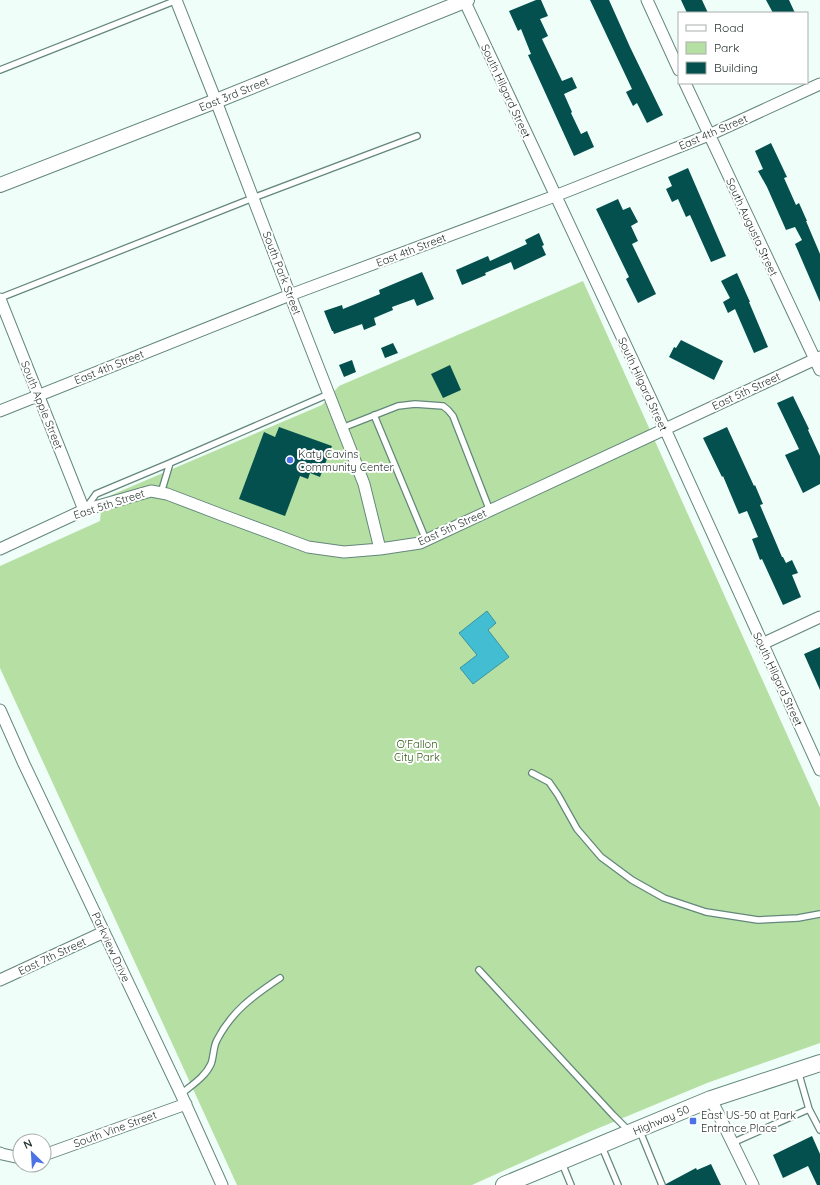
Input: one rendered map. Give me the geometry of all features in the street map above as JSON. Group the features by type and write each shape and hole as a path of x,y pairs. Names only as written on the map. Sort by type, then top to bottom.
{"main road":[{"name":"Highway 50","path":"504,1185 711,1099 820,1063"}],"street":[{"name":"South Park Street","path":"176,0 364,484 380,549"},
{"name":"East 3rd Street","path":"0,185 216,101 465,0"},
{"name":"South Hilgard Street","path":"465,0 555,196 665,429 820,770"},
{"path":"647,0 678,68"},
{"name":"South Augusta Street","path":"685,84 818,358 820,370"},
{"name":"East 4th Street","path":"0,411 290,295 555,196 709,135 820,84"},
{"name":"South Apple Street","path":"0,299 84,510"},
{"name":"East 5th Street","path":"0,549 84,510 151,491 167,494 308,546 344,552 380,549 420,543 818,358"},
{"path":"762,644 820,617"},
{"name":"Parkview Drive","path":"0,710 222,1185"},
{"name":"East 7th Street","path":"0,980 104,932"},
{"name":"South Vine Street","path":"52,1152 183,1099"},
{"path":"711,1099 752,1185"},
{"path":"0,1153 12,1156"}],"lane":[{"path":"0,70 176,0"},
{"path":"0,299 253,198 417,136"},
{"path":"84,510 96,494 329,394"},
{"path":"342,428 398,406 415,404 443,406 453,416 490,511"},
{"path":"374,415 426,540"},
{"path":"161,493 170,463"},
{"path":"532,772 549,782 577,829 601,857 632,880 664,898 706,912 758,920 798,918 820,914"},
{"path":"480,970 613,1115 635,1131 662,1185"},
{"path":"183,1099 204,1076 211,1064 216,1041 232,1016 250,998 280,978"},
{"path":"798,1070 809,1109 820,1130"},
{"path":"732,1143 809,1109"},
{"path":"601,1145 618,1185"},
{"path":"561,1162 571,1185"}],"green space":[{"name":"O'Fallon City Park","path":"583,281 820,808 820,1043 707,1083 594,1130 472,1185 237,1185 0,668 0,566 100,521 102,499 322,405 339,386"}],"water":[{"path":"487,611 496,623 488,630 509,657 473,684 460,668 477,655 459,633"}],"building":[{"path":"536,0 541,0 548,16 540,19 548,36 542,39 562,81 572,77 577,88 564,94 572,112 571,113 581,134 587,131 594,147 574,156 528,55 531,54 521,29 518,31 509,11"},
{"path":"590,0 609,0 663,115 647,123 637,103 633,106 626,92 632,89"},
{"path":"681,0 702,0 708,12 687,12"},
{"path":"766,0 789,0 795,12 772,12"},
{"path":"771,143 787,177 784,178 796,205 799,203 820,254 820,302 795,244 802,240 795,227 786,230 767,187 758,171 763,169 755,151"},
{"path":"688,168 726,256 711,262 690,215 686,217 678,199 672,202 666,189 672,186 668,177"},
{"path":"618,199 623,210 630,207 638,222 631,226 638,241 632,244 656,294 638,303 626,279 629,277 596,209"},
{"path":"539,233 546,255 514,270 511,262 462,285 456,270 488,256 490,261 527,244 525,240"},
{"path":"422,272 434,299 417,306 414,299 392,307 393,310 374,318 376,325 364,330 362,324 334,334 324,311 342,305 343,309 380,294 379,290"},
{"path":"737,273 768,347 754,353 735,309 728,313 723,302 730,298 721,281"},
{"path":"681,340 723,361 714,380 669,357 674,347 676,348"},
{"path":"393,343 398,353 385,358 381,348"},
{"path":"352,360 356,372 344,377 339,365"},
{"path":"450,365 461,390 443,398 431,374"},
{"path":"793,396 820,456 820,484 803,493 785,455 799,449 777,403"},
{"name":"Katy Cavins Community Center","path":"279,427 332,446 320,477 310,473 308,479 300,476 285,516 239,499 264,432 275,437"},
{"path":"727,427 754,486 755,485 763,504 760,505 782,557 786,563 792,560 798,573 792,575 801,597 783,605 762,559 760,560 752,539 758,537 747,511 739,514 723,476 722,477 703,438"},
{"path":"820,647 820,690 804,654"},
{"path":"812,1136 820,1154 820,1185 817,1185 808,1166 783,1178 773,1155"},
{"path":"711,1164 721,1185 666,1185 696,1168 697,1170"}],"place":[{"name":"Katy Cavins Community Center","path":"290,460"},
{"name":"East US-50 at Park Entrance Place","path":"693,1121"}]}
